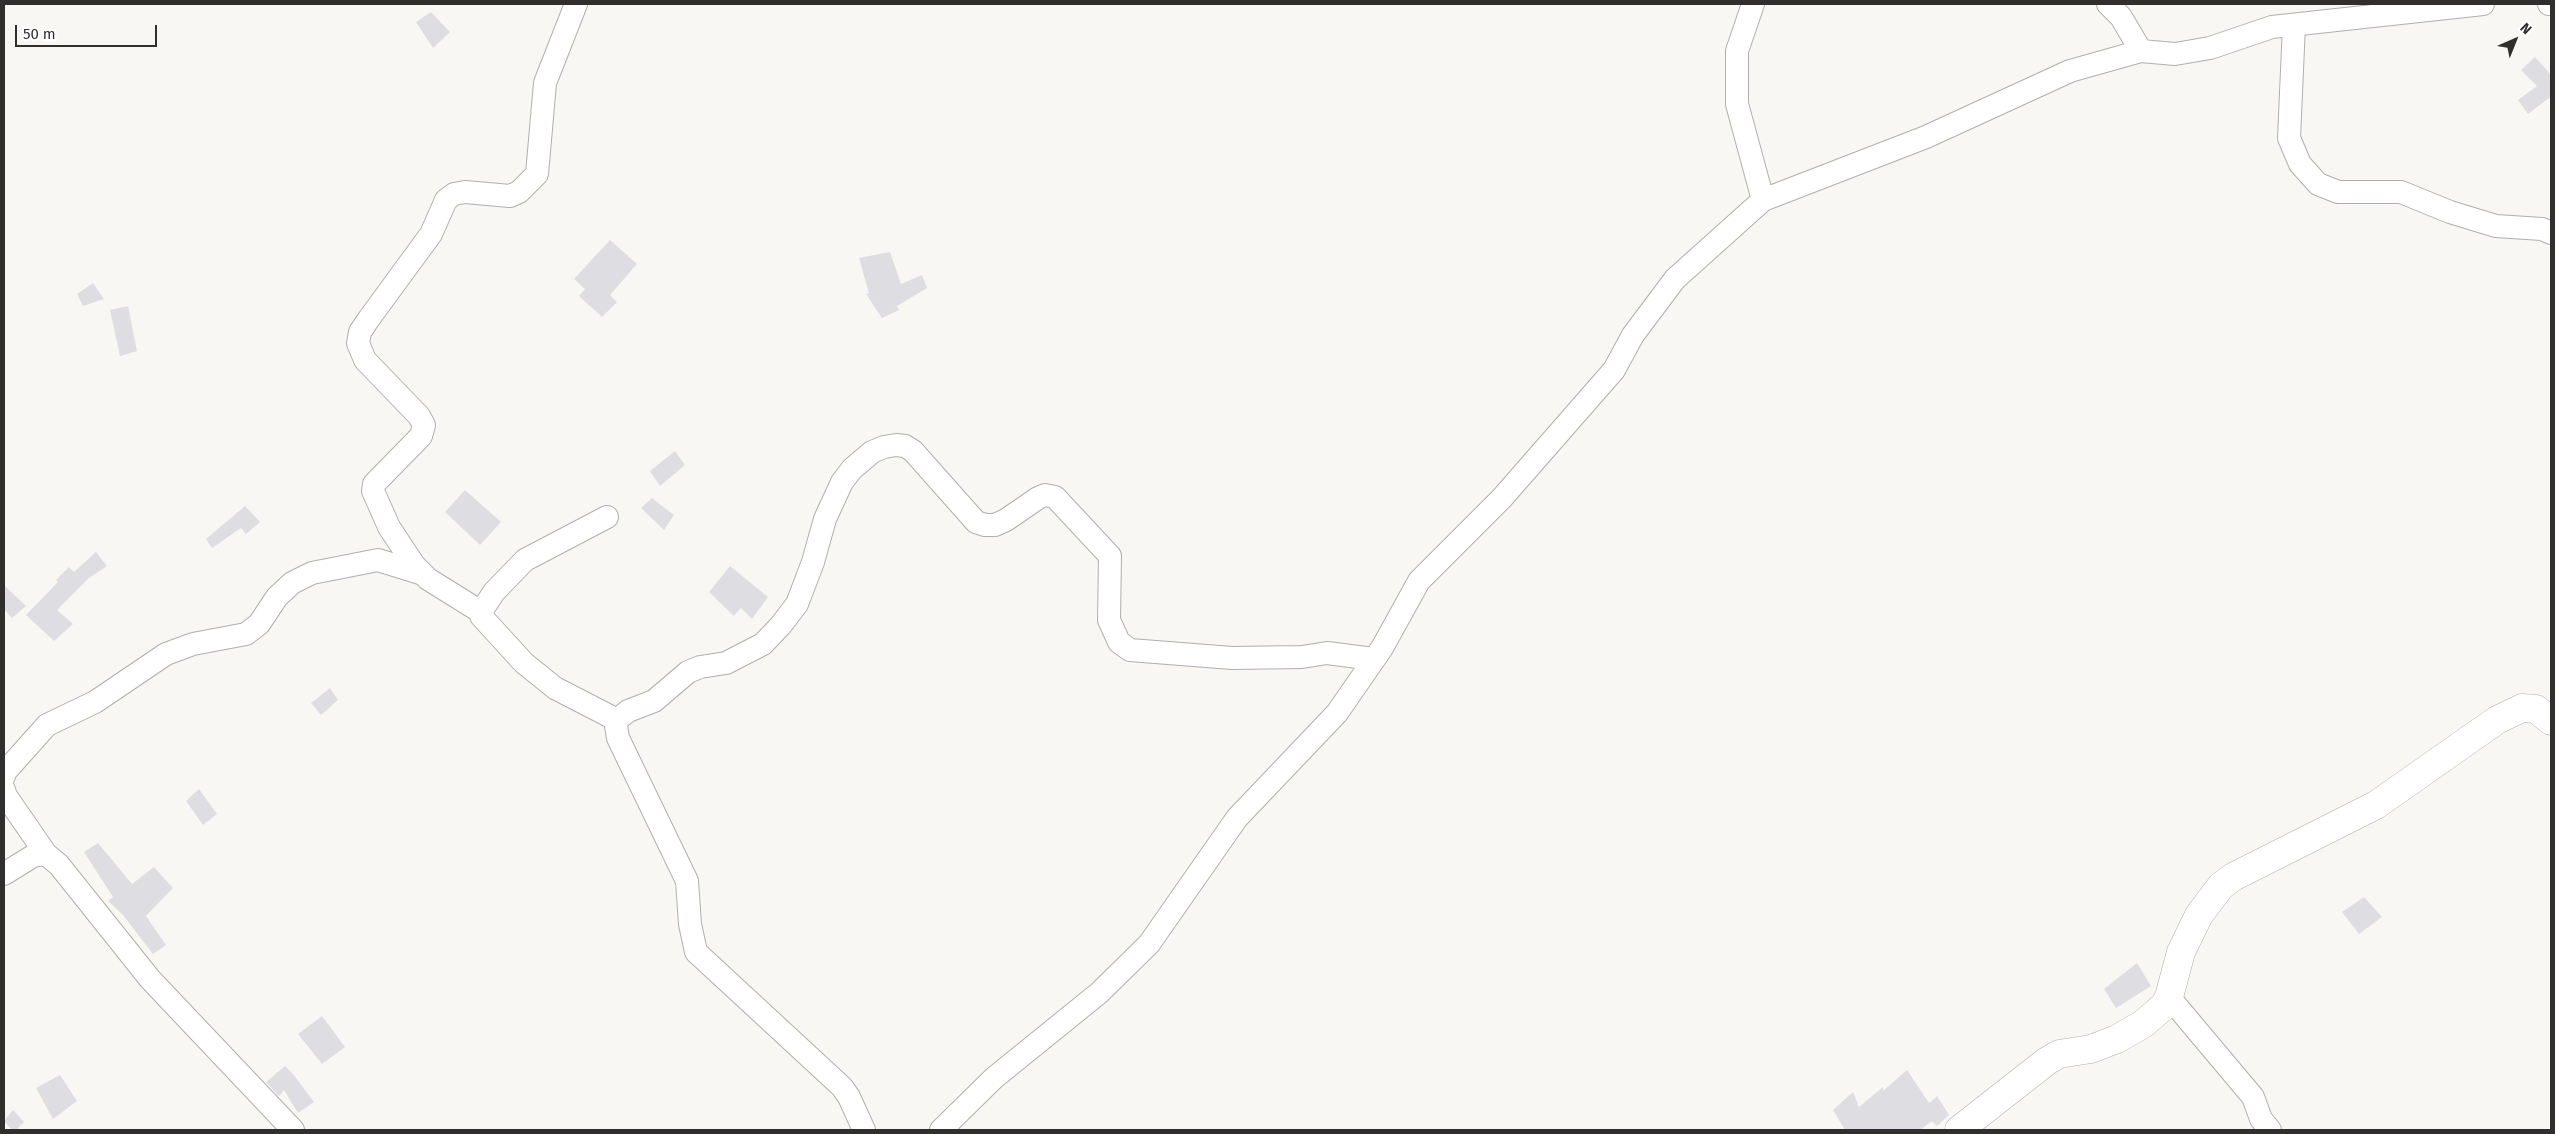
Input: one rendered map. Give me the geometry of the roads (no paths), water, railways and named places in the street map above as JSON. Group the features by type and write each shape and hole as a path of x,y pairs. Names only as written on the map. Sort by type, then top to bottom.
{"street":[{"path":"576,4 545,83 537,174 519,192 510,196 465,192 454,194 446,200 431,234 393,283 360,332 358,343 365,360 419,416 424,425 421,436 379,478 374,484 373,491 389,527 414,565 423,574 481,612 482,616 524,663 555,688 617,720"},
{"path":"1752,4 1737,51 1738,104 1762,200"},
{"path":"2108,4 2121,16 2141,50"},
{"path":"941,1130 994,1078 1100,993 1149,944 1237,818 1337,712 1374,660 1419,581 1502,498 1614,370 1633,335 1675,279 1762,200 1926,137 2070,71 2141,50 2175,54 2210,48 2272,27 2483,4"},
{"path":"2294,25 2290,138 2300,164 2318,184 2338,192 2401,192 2496,226 2542,229 2551,233"},
{"path":"617,720 628,711 654,701 688,672 700,667 726,663 763,644 781,625 796,604 813,562 825,519 842,482 852,469 872,452 896,445 905,446 913,452 976,522 984,525 995,525 1006,520 1045,495 1055,497 1062,502 1110,556 1109,620 1119,642 1130,650 1232,658 1302,657 1327,653 1374,660"},
{"path":"481,612 494,592 525,560 607,517"},
{"path":"4,776 5,772 47,725 95,702 166,654 193,644 246,634 259,624 277,597 292,583 312,573 378,560 423,574"},
{"path":"1959,1130 2034,1069 2059,1054 2091,1049 2117,1039 2143,1024 2164,1006 2169,996 2181,952 2199,915 2221,886 2233,877 2376,805 2497,720 2522,708 2536,709 2551,721"},
{"path":"617,720 618,738 687,881 690,924 696,952 842,1087 850,1097 864,1130"},
{"path":"4,790 6,796 46,854 59,865 150,979 293,1130"},
{"path":"4,874 33,856 46,854"},
{"path":"2169,996 2253,1097 2261,1119 2270,1130"}]}
